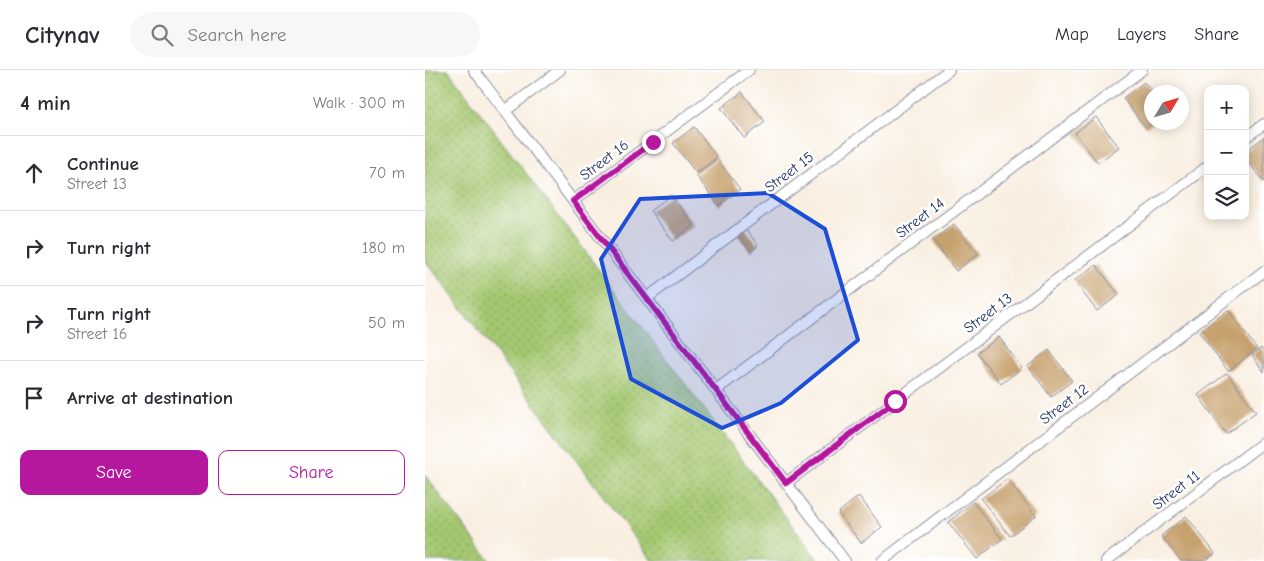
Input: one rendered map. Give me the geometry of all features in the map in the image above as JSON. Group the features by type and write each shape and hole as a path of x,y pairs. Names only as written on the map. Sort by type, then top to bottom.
{"street":[{"path":"474,70 845,561"},
{"path":"505,111 560,70"},
{"name":"Street 16","path":"573,201 749,70"},
{"name":"Street 15","path":"647,298 949,70"},
{"name":"Street 14","path":"716,390 1142,70"},
{"path":"1249,135 1264,124"},
{"name":"Street 13","path":"786,483 1204,169"},
{"name":"Street 12","path":"882,561 1264,271"},
{"name":"Street 11","path":"1105,561 1264,442"}],"highlighted area":[{"path":"768,193 825,229 858,340 781,403 722,428 631,379 601,259 640,199"}],"green space":[{"path":"425,70 448,70 819,561 652,561 425,260"},
{"path":"425,475 490,561 425,561"}],"building":[{"path":"1144,82 1147,85 1144,85 1144,125 1123,98"},
{"path":"742,92 765,122 744,138 721,108"},
{"path":"1096,117 1119,147 1098,163 1075,133"},
{"path":"694,127 717,157 696,173 673,143"},
{"path":"1264,137 1264,182 1249,163 1249,149"},
{"path":"717,159 740,189 719,206 696,175"},
{"path":"671,195 694,225 673,241 650,211"},
{"path":"954,224 978,254 956,271 933,240"},
{"path":"744,227 758,245 751,252 736,233"},
{"path":"1096,265 1119,295 1097,311 1074,281"},
{"path":"1228,310 1257,349 1228,371 1199,332"},
{"path":"999,337 1022,368 1001,384 977,353"},
{"path":"1261,348 1264,352 1264,372 1252,355"},
{"path":"1049,350 1072,381 1051,397 1028,366"},
{"path":"1227,373 1256,412 1226,434 1198,395"},
{"path":"1007,479 1036,516 1010,536 981,499"},
{"path":"859,496 882,527 861,543 838,513"},
{"path":"973,502 1002,539 977,559 948,522"},
{"path":"1186,516 1215,553 1205,561 1181,561 1161,536"}],"route":[{"path":"653,142 573,201 786,483 895,401"}]}
